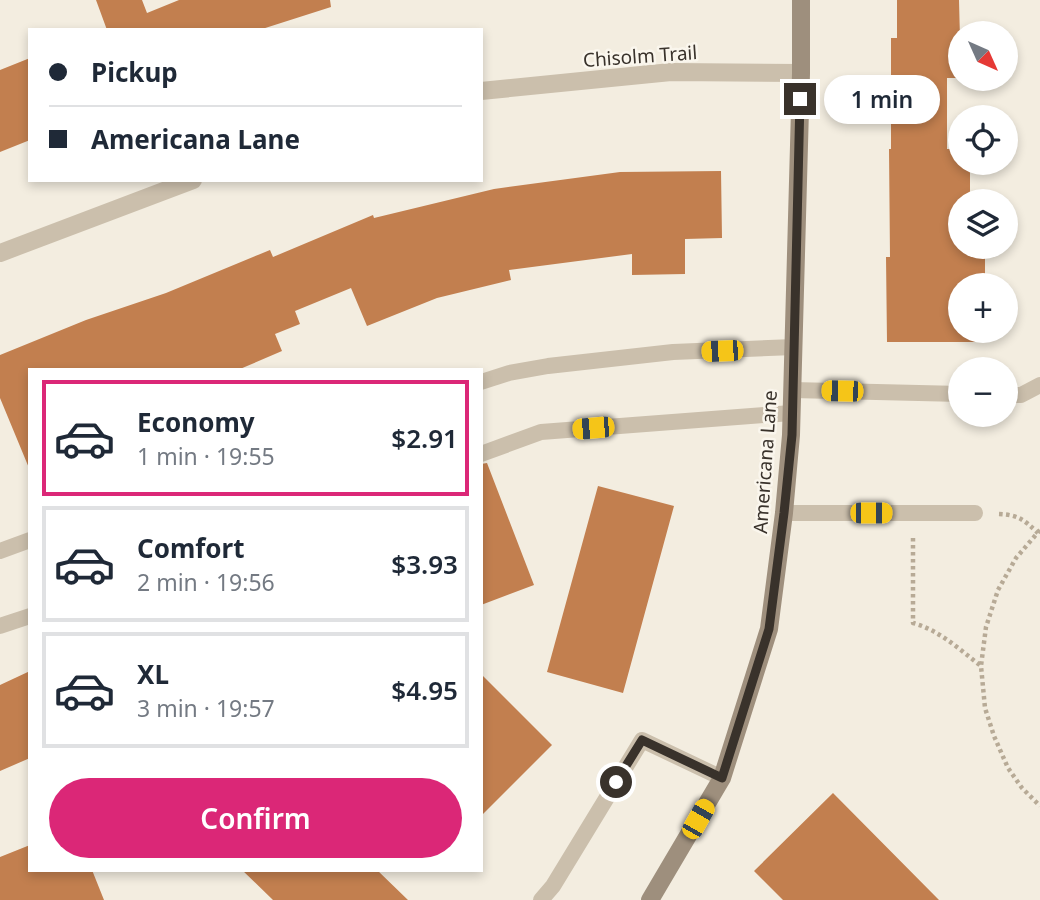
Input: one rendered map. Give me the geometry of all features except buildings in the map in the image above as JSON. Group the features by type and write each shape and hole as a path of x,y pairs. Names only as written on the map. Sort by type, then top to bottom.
{"street":[{"name":"Americana Lane","path":"650,900 722,778 769,629 792,435 801,0"},
{"name":"Chisolm Trail","path":"483,91 671,72 801,73"},
{"path":"0,253 188,182"}],"lane":[{"path":"483,381 509,373 548,366 673,352 793,347"},
{"path":"1018,395 1040,385"},
{"path":"792,390 948,394"},
{"path":"483,453 541,432 791,413"},
{"path":"784,513 975,513"},
{"path":"0,551 28,541"},
{"path":"0,626 28,616"},
{"path":"541,900 553,886 642,740 722,778"}],"path":[{"path":"914,513 913,622 942,636 981,666"},
{"path":"975,513 1013,515 1023,519 1039,532 1017,558 998,590 986,627 981,666 985,708 994,736 1008,768 1022,788 1040,806"}],"route":[{"path":"616,782 642,740 722,778 769,629 792,435 800,99"}]}
